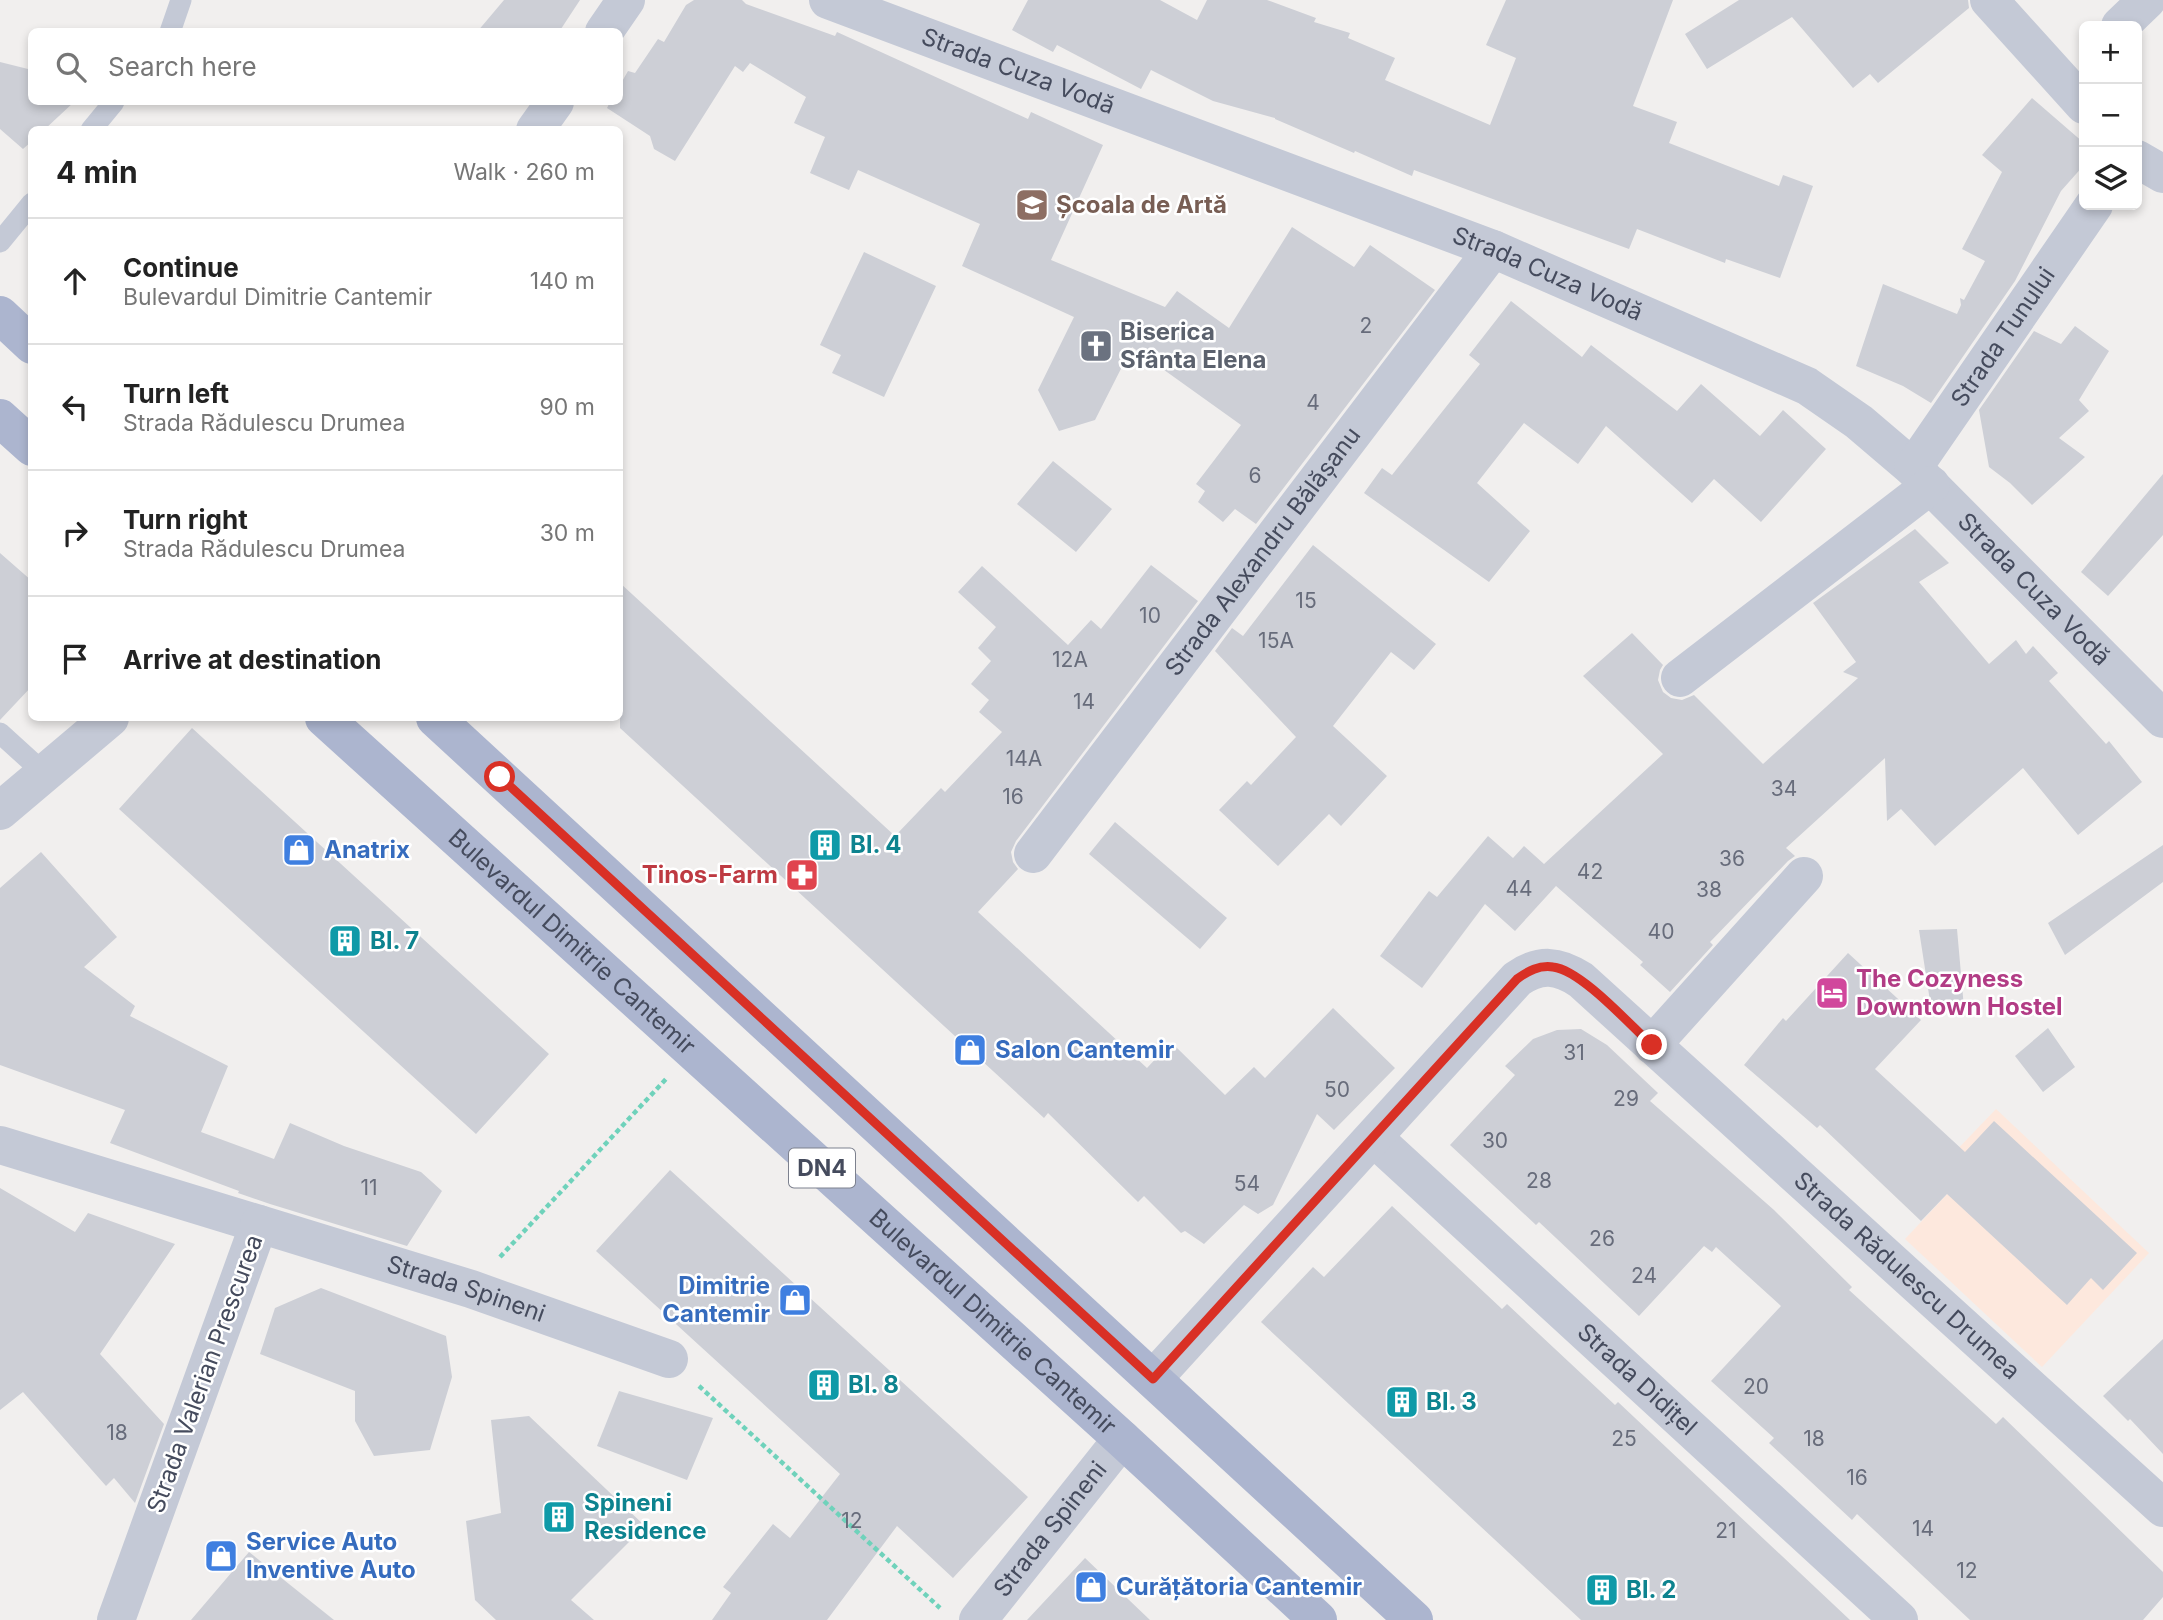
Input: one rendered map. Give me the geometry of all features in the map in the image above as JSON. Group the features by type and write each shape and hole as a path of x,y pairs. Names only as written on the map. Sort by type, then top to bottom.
{"main road":[{"path":"0,315 28,341"},
{"path":"0,418 28,443"},
{"name":"Bulevardul Dimitrie Cantemir","path":"327,721 1122,1439 1318,1620"},
{"name":"DN4","path":"438,721 1414,1620"}],"street":[{"path":"607,28 626,0"},
{"name":"Strada Cuza Vodă","path":"828,0 1493,249 1807,386 1859,422 1922,477 2163,719"},
{"path":"1989,0 2077,82"},
{"path":"2125,21 2147,0"},
{"path":"538,126 553,105"},
{"path":"2142,162 2163,174"},
{"name":"Strada Tunului","path":"1680,678 1922,477 2091,210"},
{"name":"Strada Alexandru Bălășanu","path":"1033,854 1493,249"},
{"path":"0,811 106,721"},
{"path":"1652,1045 1804,876"},
{"name":"Strada Rădulescu Drumea","path":"1153,1379 1517,979 1535,969 1558,968 1581,980 2163,1508"},
{"name":"Strada Didițel","path":"1374,1138 1899,1620"},
{"name":"Strada Valerian Prescurea","path":"0,1145 259,1224 116,1620"},
{"name":"Strada Spineni","path":"259,1224 471,1289 670,1359"},
{"name":"Strada Spineni","path":"961,1615 1122,1439"}],"lane":[{"path":"171,28 181,0"},
{"path":"94,126 112,105"},
{"path":"0,242 28,208"},
{"path":"0,733 44,773"}],"path":[{"path":"471,1289 674,1071"},
{"path":"670,1359 961,1615"}],"shaded area":[{"path":"1996,1109 2149,1253 2042,1367 1905,1239 1967,1173 1950,1157"}],"building":[{"path":"504,0 580,0 562,28 480,28"},
{"path":"694,0 742,0 746,4 835,36 837,32 1028,119 1031,112 1103,145 1051,260 1165,307 1177,291 1229,328 1292,227 1354,267 1370,245 1435,290 1256,524 1235,509 1223,522 1198,502 1205,491 1196,484 1241,425 1132,347 1095,420 1059,431 1038,390 1074,317 962,266 980,224 858,170 849,190 810,173 825,137 794,123 806,97 750,63 743,72 735,66 675,161 654,149 650,136 607,108 608,105 623,105 623,80 628,71 635,73 658,39 664,42 686,5"},
{"path":"1028,0 1160,0 1197,20 1207,0 1267,0 1316,18 1314,22 1350,33 1348,38 1395,58 1385,80 1490,125 1516,58 1486,45 1506,0 1673,0 1633,106 1677,122 1669,143 1779,186 1783,175 1813,186 1780,278 1726,259 1725,263 1637,229 1629,249 1414,170 1412,176 1275,118 1213,101 1151,70 1141,89 1057,45 1053,52 1012,30"},
{"path":"1739,0 1968,0 1969,8 1878,83 1870,74 1853,88 1792,17 1707,69 1685,34"},
{"path":"0,62 28,69 28,105 71,105 48,126 28,126 28,145 23,149 0,129"},
{"path":"2032,98 2079,139 2079,171 2061,191 2015,281 1931,403 1903,386 1856,366 1883,284 1957,314 1961,305 1960,298 1964,300 1985,261 1962,249 2002,172 1982,155"},
{"path":"864,252 936,286 884,397 832,373 841,355 820,345"},
{"path":"1511,301 1582,357 1591,345 1677,411 1701,384 1760,436 1783,410 1826,449 1761,522 1714,479 1692,503 1606,426 1578,464 1524,423 1477,483 1530,531 1489,582 1364,493 1382,468 1392,475 1480,364 1469,355"},
{"path":"2075,326 2109,351 2079,400 2089,411 2059,438 2085,457 2032,505 1989,467 1979,410 2034,331 2061,344"},
{"path":"1053,461 1112,509 1076,552 1017,504"},
{"path":"2163,474 2163,535 2108,596 2081,572"},
{"path":"1915,529 1949,563 1919,582 1989,664 2016,640 2026,654 2033,646 2058,673 2049,681 2106,744 2109,741 2142,782 2078,835 2023,768 1935,846 1901,809 1887,821 1885,758 1786,848 1795,856 1710,942 1713,945 1670,992 1640,965 1643,962 1556,886 1515,931 1485,904 1422,988 1380,956 1429,891 1437,897 1488,836 1513,858 1524,846 1544,864 1663,754 1583,676 1632,633 1663,665 1658,680 1663,692 1671,698 1682,700 1694,695 1763,764 1858,678 1843,672 1856,662 1813,603"},
{"path":"1313,545 1436,644 1414,670 1391,652 1333,726 1387,776 1341,826 1329,814 1278,866 1219,810 1247,781 1251,785 1296,737 1215,651 1232,628 1243,636"},
{"path":"0,553 28,578 28,690 0,720"},
{"path":"1151,565 1198,601 1016,841 1011,852 1018,869 978,912 1147,1068 1160,1054 1165,1059 1176,1047 1225,1095 1254,1067 1265,1078 1333,1008 1395,1068 1334,1130 1317,1114 1273,1205 1258,1214 1244,1205 1204,1244 1185,1231 1181,1233 1144,1196 1138,1202 1048,1113 1044,1118 620,728 620,721 623,721 623,586 895,836 941,788 945,792 1002,732 979,712 989,700 971,684 991,661 978,648 996,627 958,592 982,566 1068,645 1091,620 1101,629"},
{"name":"Bl. 7","path":"192,728 549,1054 476,1134 119,809"},
{"path":"1115,822 1227,918 1200,949 1089,854"},
{"path":"2163,845 2163,882 2065,955 2048,923"},
{"path":"41,852 117,937 84,967 135,1006 130,1016 228,1066 201,1132 274,1159 290,1123 344,1146 421,1172 442,1191 407,1246 238,1193 239,1191 110,1143 125,1110 0,1065 0,888"},
{"path":"1957,929 1964,1008 1932,1014 1919,930"},
{"path":"1848,953 1921,1020 1875,1069 1965,1152 1994,1121 2137,1253 2103,1290 2091,1278 2067,1305 1947,1194 1921,1221 1820,1125 1817,1128 1744,1065 1783,1018 1786,1021"},
{"path":"2048,1028 2075,1067 2043,1092 2015,1056"},
{"path":"1581,1029 1607,1045 1658,1093 1650,1101 1774,1210 1852,1287 1849,1290 1996,1424 2003,1417 2163,1572 2163,1597 2143,1620 1970,1620 1857,1514 1852,1520 1769,1443 1774,1438 1711,1381 1781,1306 1716,1247 1712,1252 1704,1246 1639,1316 1539,1222 1536,1225 1450,1145 1515,1075 1505,1066 1533,1039 1557,1030"},
{"name":"Bl. 8","path":"670,1170 1028,1497 953,1578 897,1526 827,1620 712,1620 731,1593 723,1587 773,1524 790,1538 840,1474 596,1251"},
{"path":"0,1188 75,1232 88,1213 175,1244 100,1354 164,1424 135,1503 114,1478 106,1486 23,1392 0,1410"},
{"path":"1392,1206 1502,1309 1507,1304 1615,1405 1618,1402 1850,1620 1581,1620 1261,1322 1313,1267 1324,1277"},
{"path":"321,1288 446,1336 452,1377 430,1450 374,1456 355,1421 355,1391 260,1354 275,1308"},
{"path":"2163,1339 2163,1454 2130,1419 2128,1421 2103,1396"},
{"path":"619,1391 713,1418 687,1480 597,1446"},
{"name":"Spineni Residence","path":"529,1416 645,1526 571,1600 594,1620 496,1620 475,1600 466,1521 501,1513 491,1420"},
{"path":"249,1552 334,1620 191,1620"},
{"path":"1085,1558 1150,1620 1027,1620"}],"place":[{"name":"Școala de Artă","path":"1032,205"},
{"name":"Biserica Sfânta Elena","path":"1096,346"},
{"name":"Bl. 4","path":"825,845"},
{"name":"Anatrix","path":"299,850"},
{"name":"Tinos-Farm","path":"802,875"},
{"name":"Bl. 7","path":"345,941"},
{"name":"The Cozyness Downtown Hostel","path":"1832,993"},
{"name":"Salon Cantemir","path":"970,1050"},
{"name":"Dimitrie Cantemir","path":"795,1300"},
{"name":"Bl. 8","path":"824,1385"},
{"name":"Bl. 3","path":"1402,1402"},
{"name":"Spineni Residence","path":"559,1517"},
{"name":"Service Auto Inventive Auto","path":"221,1556"},
{"name":"Curățătoria Cantemir","path":"1091,1587"},
{"name":"Bl. 2","path":"1602,1590"}],"route":[{"path":"500,777 1153,1379 1517,979 1543,967 1566,971 1581,980 1652,1045"}]}
